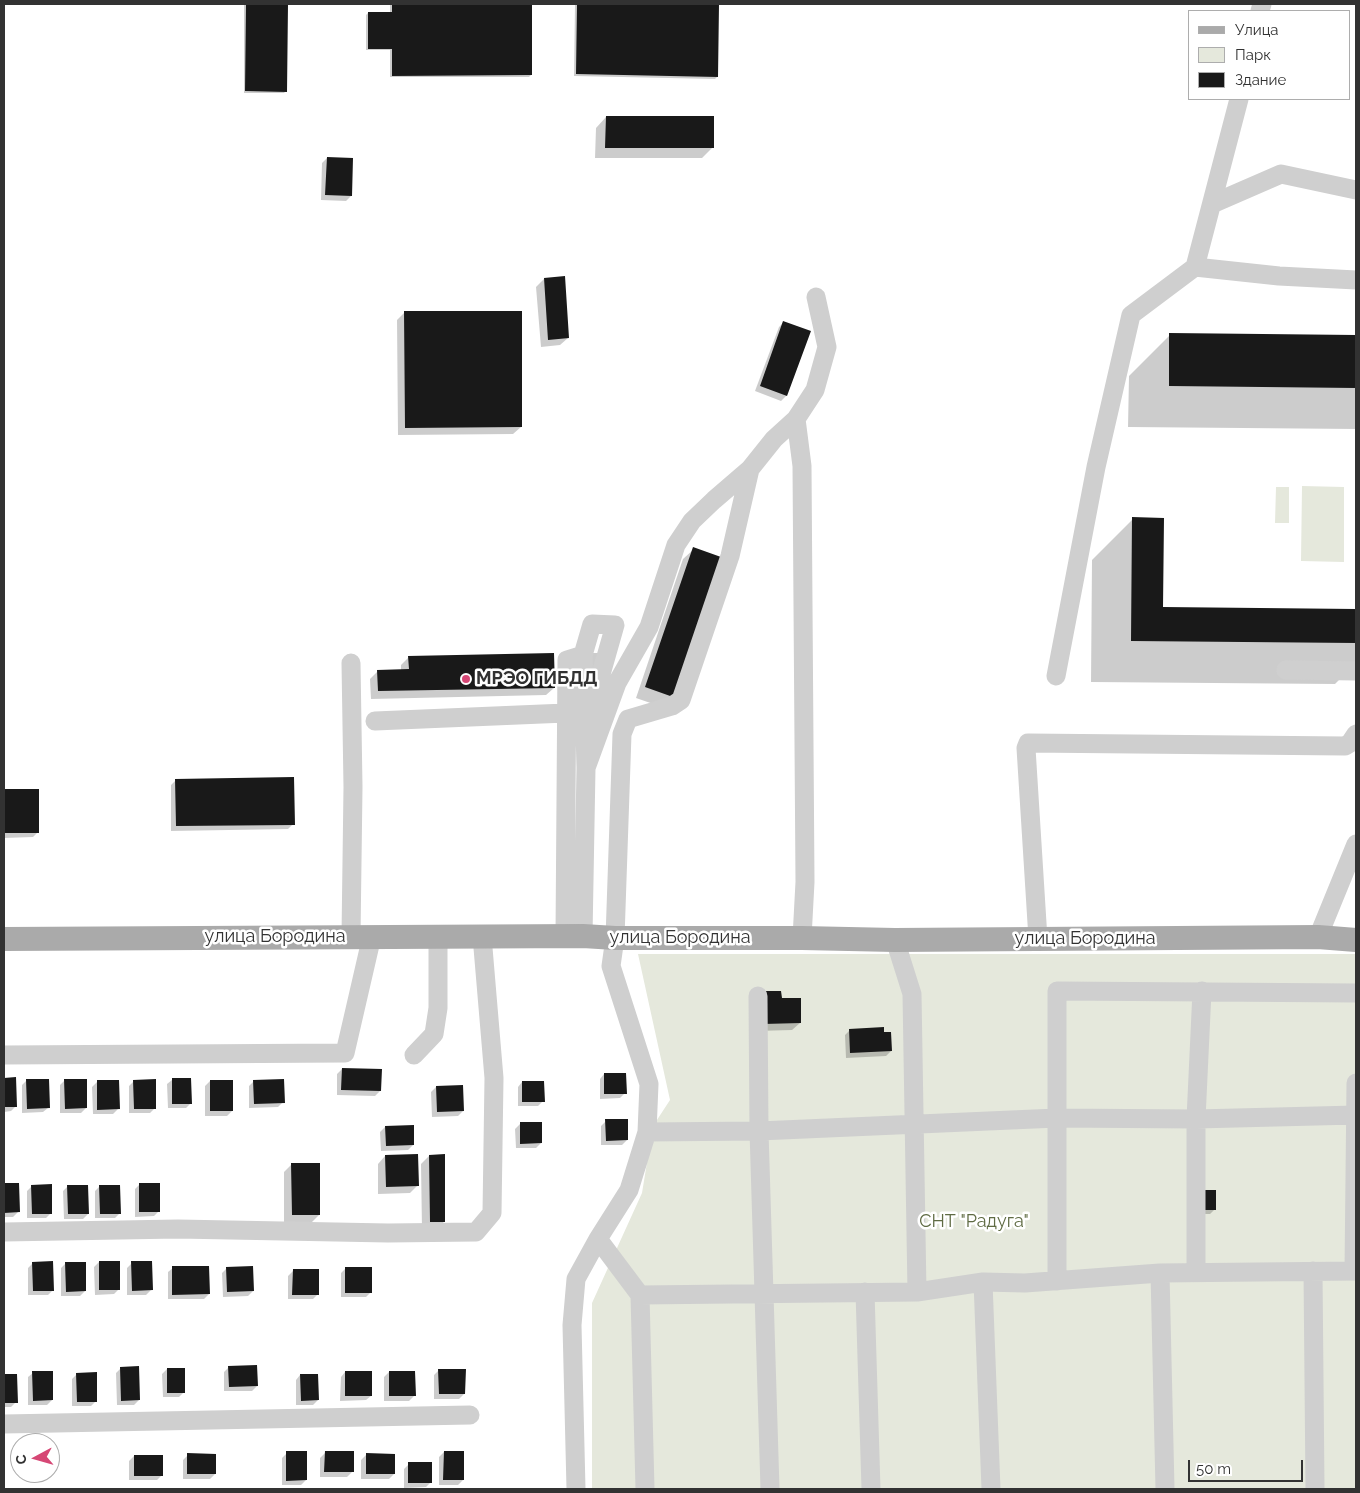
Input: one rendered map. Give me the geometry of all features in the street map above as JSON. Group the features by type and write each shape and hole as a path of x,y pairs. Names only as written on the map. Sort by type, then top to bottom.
{"main road":[{"name":"улица Бородина","path":"4,939 574,936 614,938 895,940 1318,938 1356,940"}],"street":[{"path":"1056,676 1096,467 1131,316 1196,268 1238,100"},
{"path":"1212,204 1281,174 1356,190"},
{"path":"1196,268 1280,276 1356,280"},
{"path":"586,768 617,683 649,627 676,545 692,521 750,469 774,439 796,419 815,390 827,347 816,297"},
{"path":"796,419 802,466 805,882 802,938"},
{"path":"576,1489 572,1325 576,1279 598,1239 629,1190 647,1132 650,1084 611,966 614,938 622,734 628,719 672,706 681,700 730,556 750,469"},
{"path":"574,936 586,768 583,655 592,624 615,625 586,726"},
{"path":"574,936 566,713 567,660 583,655"},
{"path":"4,1056 345,1053 362,936 353,778 351,663"},
{"path":"1286,670 1356,671"},
{"path":"375,721 566,713"},
{"path":"1038,939 1026,748 1028,744 1032,742 1345,746 1350,743 1356,734"},
{"path":"1318,938 1348,886 1356,844"},
{"path":"414,1055 434,1034 438,1008 438,936"},
{"path":"4,1232 178,1230 388,1233 476,1232 492,1213 494,1078 482,936"},
{"path":"895,940 912,994 917,1292"},
{"path":"1057,1280 1057,991 1356,993"},
{"path":"1196,1272 1196,1119 1202,991"},
{"path":"758,996 759,1131 770,1489"},
{"path":"640,1295 917,1292 984,1282 1025,1283 1160,1273 1355,1271 1356,1083"},
{"path":"647,1132 759,1131 1057,1118 1196,1119 1356,1115"},
{"path":"598,1239 640,1295 645,1489"},
{"path":"1312,1271 1315,1489"},
{"path":"1160,1273 1165,1489"},
{"path":"984,1282 991,1489"},
{"path":"865,1292 871,1489"},
{"path":"4,1424 470,1415"}],"green space":[{"path":"1302,486 1344,487 1344,562 1301,561"},
{"path":"1276,487 1289,487 1289,523 1275,523"},
{"name":"СНТ \"Радуга\"","path":"638,954 1356,954 1356,1489 592,1489 592,1303 642,1193 653,1126 670,1100"}],"building":[{"path":"246,4 288,4 287,92 245,91"},
{"path":"392,4 532,4 532,75 392,76 392,49 368,49 368,12 392,12"},
{"path":"577,4 719,4 718,77 576,74"},
{"path":"606,116 714,116 714,148 605,148"},
{"path":"327,157 353,158 352,196 325,195"},
{"path":"565,276 569,338 548,340 544,278"},
{"path":"404,311 522,311 522,427 405,428"},
{"path":"783,321 811,331 787,396 760,386"},
{"path":"1169,333 1356,335 1356,388 1169,386"},
{"path":"1132,517 1164,518 1163,607 1356,609 1356,643 1131,641"},
{"path":"693,547 721,557 673,697 645,687"},
{"name":"МРЭО ГИБДД","path":"554,653 555,688 378,691 377,670 409,669 408,656"},
{"path":"294,777 295,825 176,826 175,779"},
{"path":"4,789 39,789 39,833 4,833"},
{"path":"763,991 781,991 782,998 801,998 801,1023 763,1024"},
{"path":"884,1027 884,1032 891,1032 892,1051 850,1053 849,1029"},
{"path":"342,1068 382,1069 381,1091 341,1090"},
{"path":"604,1073 626,1073 627,1094 604,1094"},
{"path":"16,1077 17,1107 4,1107 4,1078"},
{"path":"172,1078 191,1078 192,1104 172,1104"},
{"path":"26,1079 49,1079 50,1108 27,1109"},
{"path":"64,1079 87,1079 87,1108 65,1109"},
{"path":"156,1079 156,1109 134,1109 133,1080"},
{"path":"284,1079 285,1103 254,1104 253,1080"},
{"path":"97,1080 119,1080 120,1109 97,1110"},
{"path":"210,1080 233,1080 233,1111 210,1111"},
{"path":"522,1081 544,1081 545,1102 522,1102"},
{"path":"463,1085 464,1111 437,1112 436,1086"},
{"path":"605,1119 628,1119 628,1140 606,1141"},
{"path":"520,1122 542,1122 542,1143 520,1144"},
{"path":"414,1125 414,1145 386,1146 385,1126"},
{"path":"418,1154 419,1186 386,1187 385,1155"},
{"path":"445,1154 445,1222 430,1222 429,1155"},
{"path":"291,1163 320,1163 320,1215 292,1215"},
{"path":"4,1183 19,1183 20,1212 4,1213"},
{"path":"139,1183 160,1183 160,1212 139,1212"},
{"path":"52,1184 52,1214 32,1214 31,1185"},
{"path":"67,1185 88,1185 89,1214 68,1214"},
{"path":"99,1185 120,1185 121,1214 100,1214"},
{"path":"1202,1190 1216,1190 1216,1210 1202,1210"},
{"path":"53,1261 54,1291 33,1291 32,1262"},
{"path":"99,1261 120,1261 120,1290 99,1290"},
{"path":"131,1261 152,1261 153,1290 132,1291"},
{"path":"65,1262 86,1262 86,1291 66,1292"},
{"path":"172,1266 209,1266 210,1294 172,1295"},
{"path":"253,1266 254,1291 227,1292 226,1267"},
{"path":"345,1267 372,1267 372,1293 345,1293"},
{"path":"293,1269 319,1269 319,1295 292,1295"},
{"path":"257,1365 258,1386 229,1387 228,1366"},
{"path":"139,1366 140,1400 121,1401 120,1367"},
{"path":"167,1368 185,1368 185,1393 167,1393"},
{"path":"438,1369 466,1369 465,1394 439,1394"},
{"path":"32,1371 53,1371 53,1400 33,1401"},
{"path":"345,1371 372,1371 372,1396 345,1396"},
{"path":"389,1371 415,1371 416,1396 389,1396"},
{"path":"97,1372 97,1402 77,1402 76,1373"},
{"path":"4,1374 17,1374 18,1403 4,1403"},
{"path":"300,1374 318,1374 319,1400 301,1401"},
{"path":"286,1451 307,1451 307,1480 286,1481"},
{"path":"325,1451 354,1451 354,1472 324,1472"},
{"path":"444,1451 464,1451 464,1480 443,1480"},
{"path":"187,1453 216,1454 216,1474 187,1474"},
{"path":"366,1453 395,1454 395,1474 366,1474"},
{"path":"134,1455 163,1455 163,1476 134,1476"},
{"path":"408,1462 432,1462 432,1483 408,1483"}],"place":[{"name":"МРЭО ГИБДД","path":"466,679"}]}
